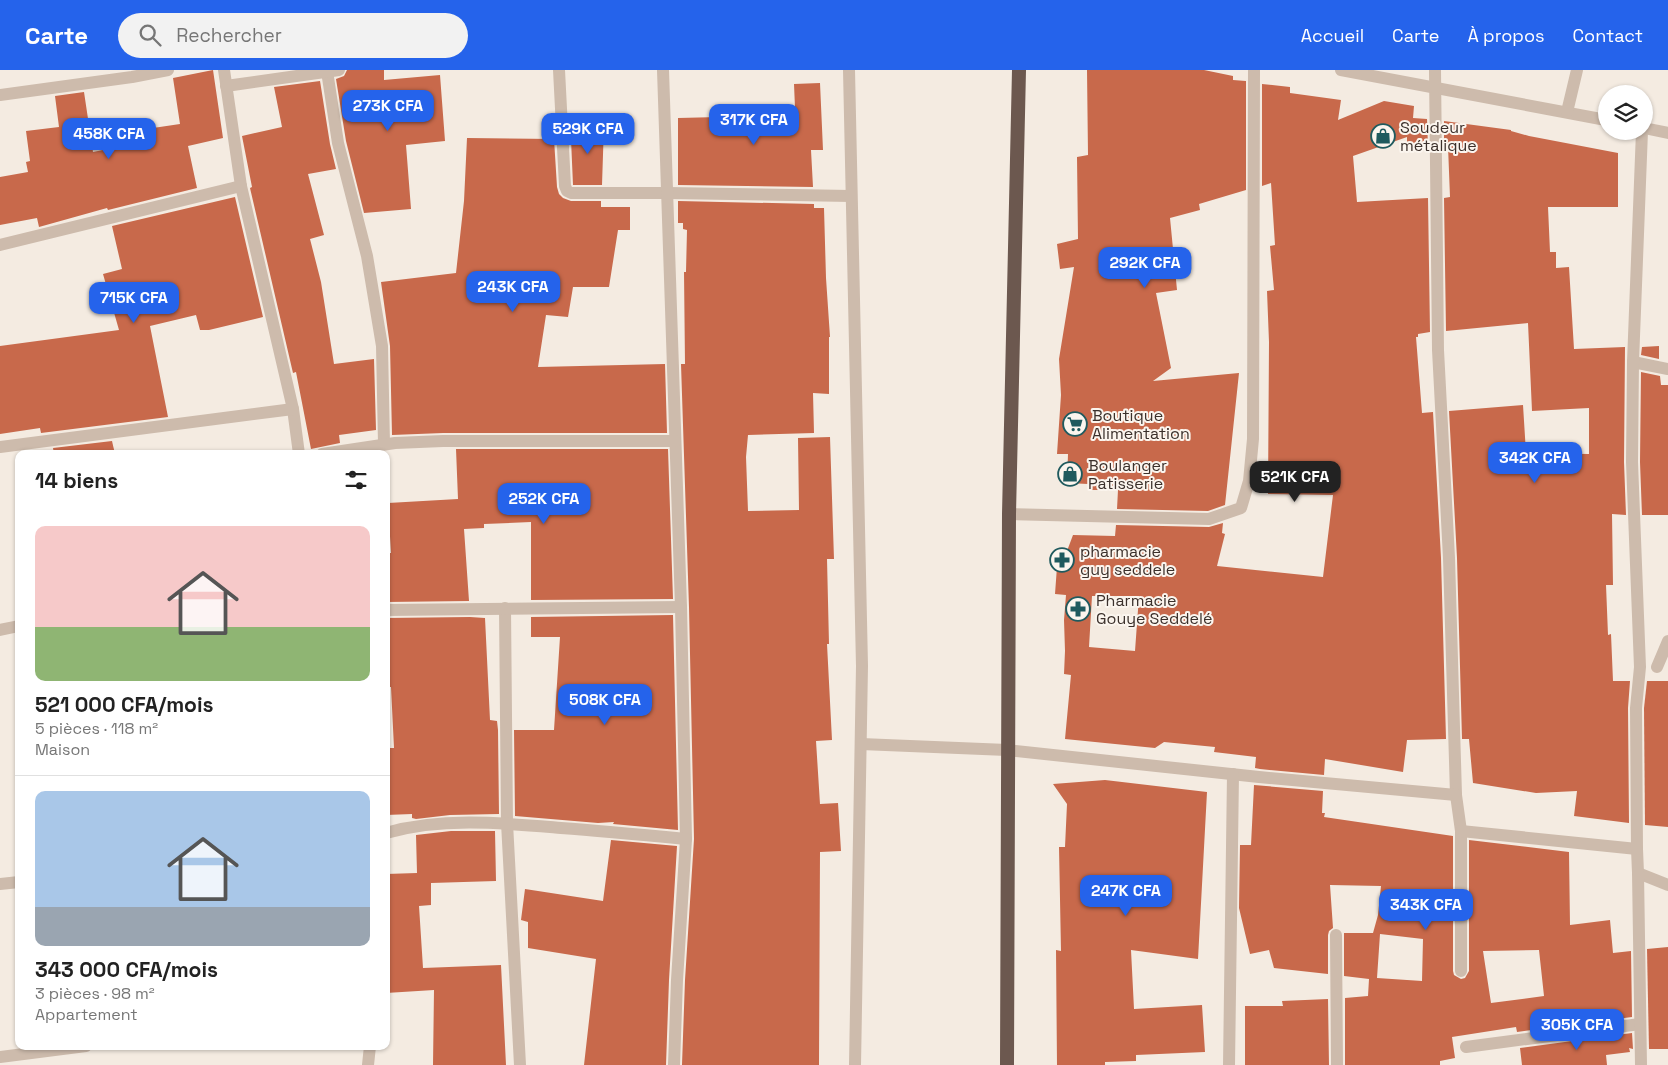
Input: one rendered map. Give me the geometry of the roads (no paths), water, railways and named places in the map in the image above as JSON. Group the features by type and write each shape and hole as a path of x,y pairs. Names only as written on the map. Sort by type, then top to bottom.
{"highway":[{"path":"1007,1065 1009,514 1018,70"}],"street":[{"path":"0,95 132,77 168,70"},
{"path":"224,70 241,186 293,409 298,450"},
{"path":"226,86 333,70 338,143 367,256 382,346 384,444"},
{"path":"559,70 566,191 571,193 851,196"},
{"path":"664,70 681,607 686,839 674,1065"},
{"path":"850,70 851,196 860,532 861,744 855,1065"},
{"path":"1009,514 1209,519 1241,508 1249,481 1253,439 1254,70"},
{"path":"1340,70 1598,118"},
{"path":"1434,70 1438,350 1449,558 1456,795 1461,831 1461,971"},
{"path":"1568,112 1577,70"},
{"path":"1653,130 1668,133"},
{"path":"1641,1065 1636,849 1636,708 1640,667 1632,462 1633,362 1642,140"},
{"path":"0,245 241,186"},
{"path":"1633,362 1668,370"},
{"path":"0,447 48,448 293,409"},
{"path":"347,450 384,444 443,441 675,441"},
{"path":"390,610 681,607"},
{"path":"505,608 507,823 520,1065"},
{"path":"0,630 15,627"},
{"path":"1640,667 1662,668 1668,641"},
{"path":"861,744 1007,750 1456,795"},
{"path":"1229,1065 1233,774"},
{"path":"390,832 409,826 430,823 507,823 686,839"},
{"path":"1461,831 1636,849"},
{"path":"1638,873 1668,885"},
{"path":"0,884 15,882"},
{"path":"1336,935 1337,1065"},
{"path":"1466,1047 1640,1024"},
{"path":"0,1057 55,1050"},
{"path":"368,1065 370,1050"}],"place":[{"name":"Soudeur métalique","path":"1383,136"},
{"name":"Boutique Alimentation","path":"1075,424"},
{"name":"Boulanger Patisserie","path":"1070,474"},
{"name":"pharmacie guy seddele","path":"1062,560"},
{"name":"Pharmacie Gouye Seddelé","path":"1078,609"}]}
